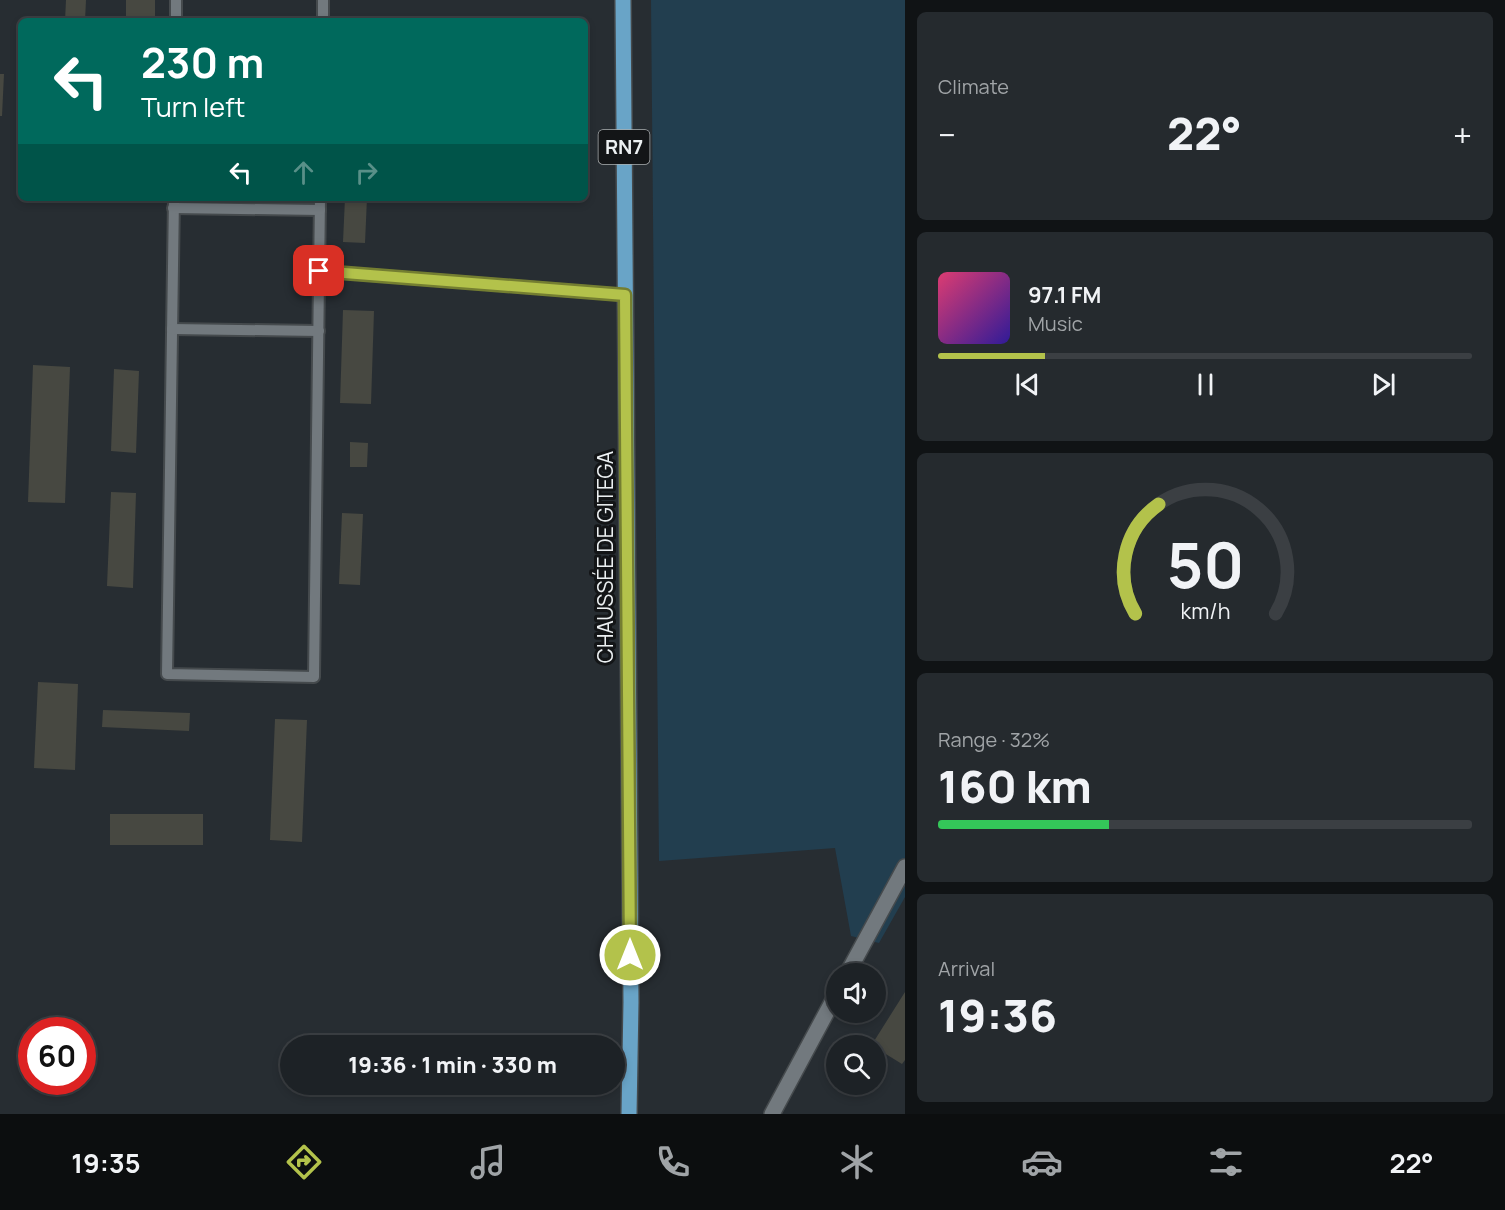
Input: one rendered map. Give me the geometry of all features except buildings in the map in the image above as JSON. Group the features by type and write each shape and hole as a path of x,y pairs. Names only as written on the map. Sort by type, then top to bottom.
{"main road":[{"name":"CHAUSSÉE DE GITEGA","path":"623,0 629,1114"}],"street":[{"path":"853,963 905,867"},
{"path":"772,1114 826,1013"}],"lane":[{"path":"176,0 176,18"},
{"path":"323,0 323,18"},
{"path":"320,201 320,210 319,271 319,332 314,677 167,674 173,203 320,210"},
{"path":"319,271 625,295"},
{"path":"172,329 319,332"}],"shaded area":[{"path":"651,0 905,0 905,897 879,943 851,936 835,848 659,861"}],"route":[{"path":"319,271 625,295 630,955"}]}
